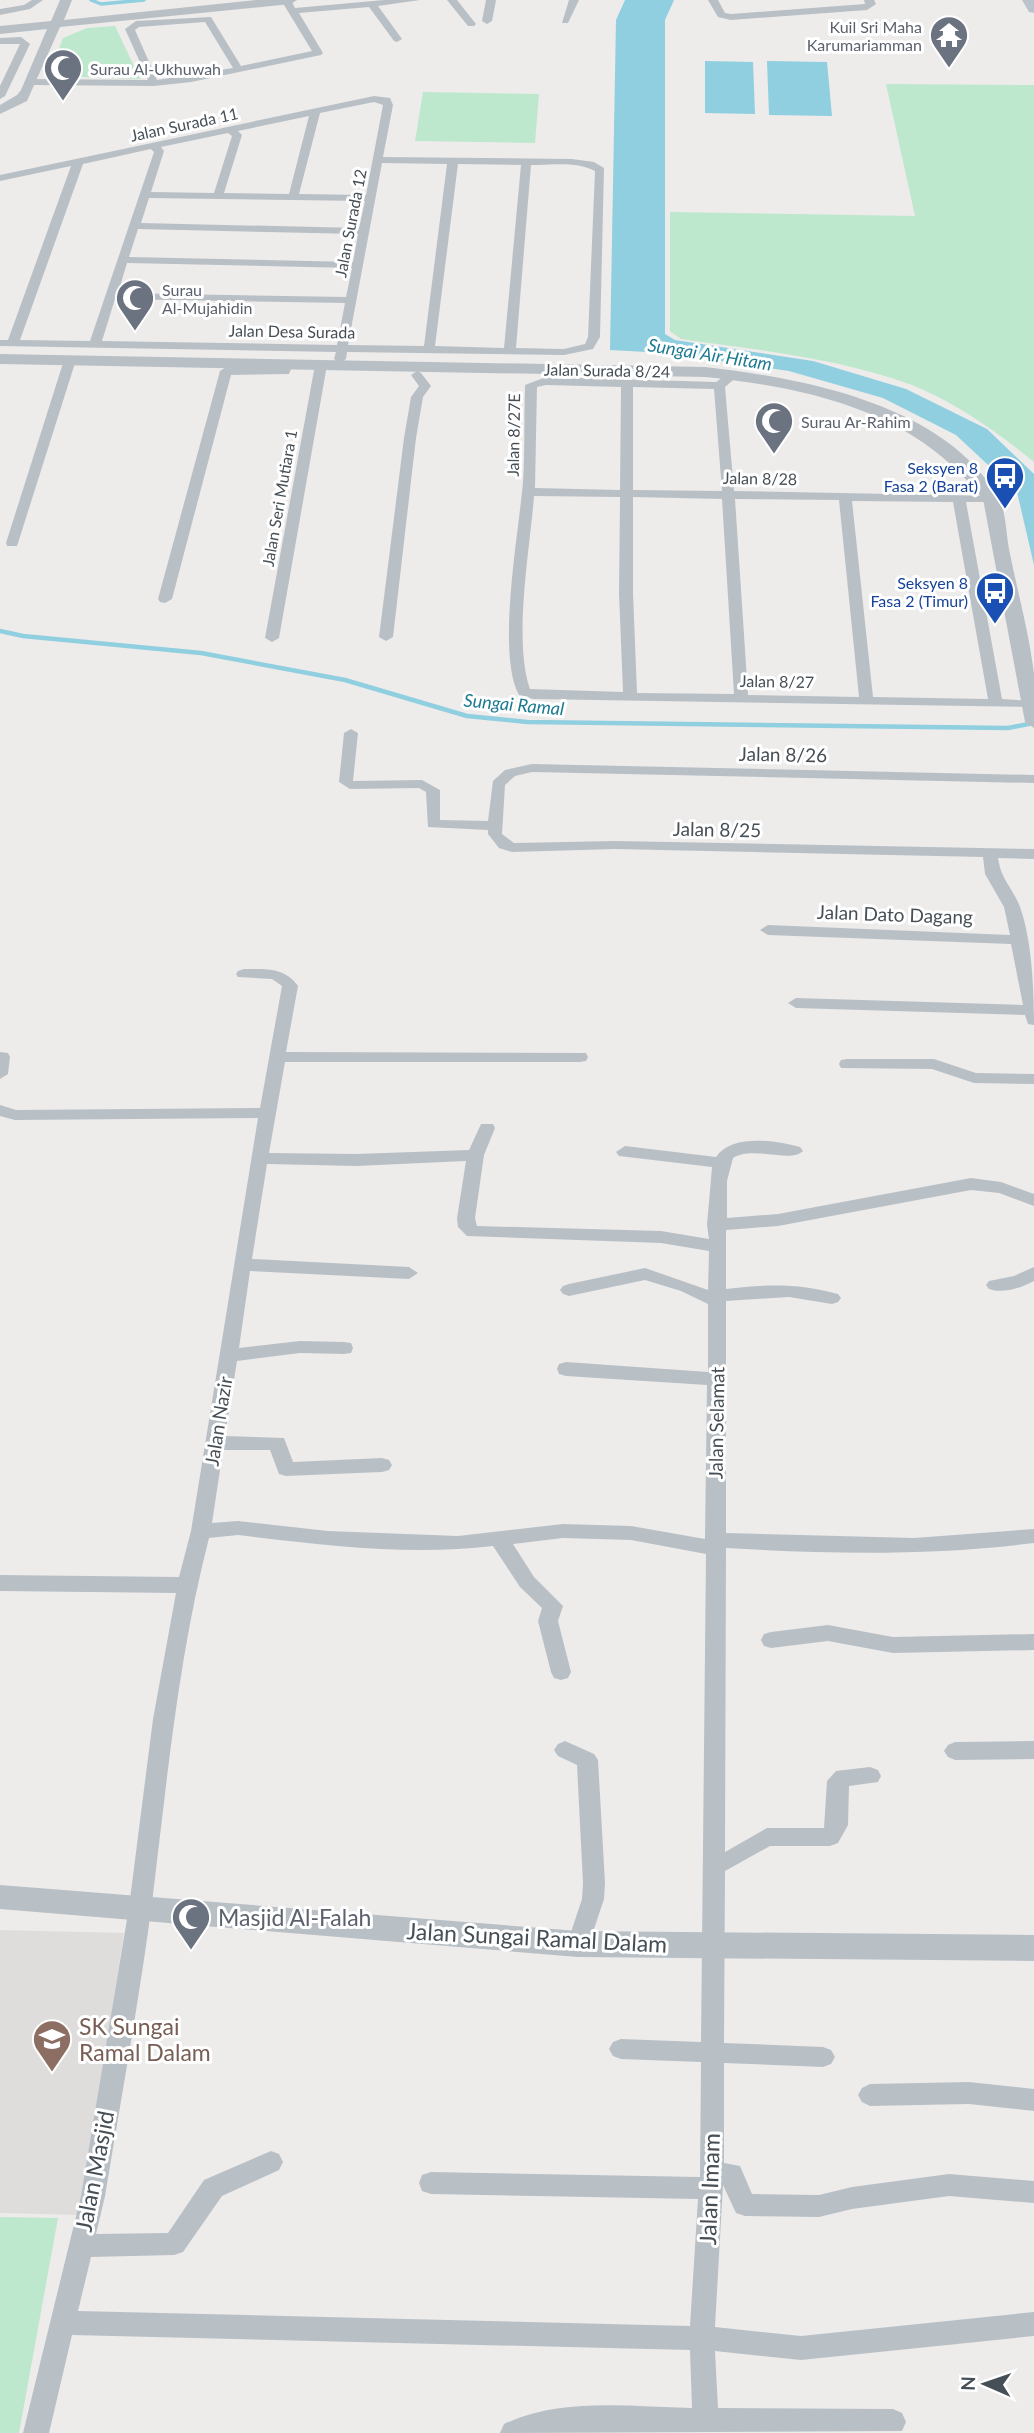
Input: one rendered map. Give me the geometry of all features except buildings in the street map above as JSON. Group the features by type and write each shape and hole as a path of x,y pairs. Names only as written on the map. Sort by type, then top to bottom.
{"street":[{"path":"1,26 38,0"},
{"path":"1,26 45,14 66,0"},
{"path":"66,0 117,13"},
{"path":"0,110 22,99 66,0"},
{"path":"1,26 219,0"},
{"path":"51,38 73,26 117,13 290,4 372,4 415,0"},
{"path":"452,0 471,24"},
{"path":"487,21 491,0"},
{"path":"565,20 573,0"},
{"path":"713,0 721,15 731,17 867,7 871,4 869,0"},
{"path":"791,0 798,13"},
{"path":"31,82 154,83 191,79 318,53 290,4"},
{"path":"372,4 397,39"},
{"path":"154,83 130,29 136,24 201,18 211,21 238,68"},
{"path":"1,26 37,30 51,38"},
{"path":"0,96 25,44 1,26"},
{"name":"Jalan Surada 11","path":"0,178 374,99"},
{"name":"Jalan Surada 12","path":"339,365 388,102 374,99"},
{"path":"293,197 315,112"},
{"path":"218,196 237,135 231,130"},
{"path":"95,344 159,151 153,146"},
{"path":"377,160 526,162 510,351"},
{"path":"429,349 453,161"},
{"path":"6,343 78,162"},
{"name":"Jalan Desa Surada","path":"6,343 583,350 589,347 594,337 600,170 581,162 526,162"},
{"path":"145,195 370,198"},
{"path":"134,226 364,231"},
{"path":"123,260 358,265"},
{"path":"111,296 351,300"},
{"path":"208,363 213,346"},
{"name":"Jalan Surada 8/24","path":"0,359 339,365 417,371 734,374 832,395 880,413 922,434 954,457 982,484 991,499 1032,712"},
{"path":"12,543 70,360"},
{"path":"165,599 226,371 285,372 287,364"},
{"name":"Jalan Seri Mutiara 1","path":"272,638 321,365"},
{"path":"386,638 411,390 425,386 417,371"},
{"path":"734,374 719,386 723,394 731,495 741,698"},
{"name":"Jalan 8/27E","path":"524,692 517,677 519,592 529,492 531,385 546,382 719,386"},
{"path":"627,383 630,697"},
{"name":"Jalan 8/28","path":"529,492 991,499"},
{"path":"845,497 866,700"},
{"path":"959,498 996,703"},
{"name":"Jalan 8/27","path":"524,692 534,695 996,703 1032,712"},
{"path":"351,733 346,782 349,785 422,784 433,790 433,824 494,826"},
{"name":"Jalan 8/26","path":"494,826 498,784 510,773 532,768 1034,779"},
{"name":"Jalan 8/25","path":"494,826 499,840 505,845 524,849 615,845 1034,853"},
{"path":"796,1003 1033,1015 1011,906 993,874 990,853"},
{"name":"Jalan Dato Dagang","path":"768,930 1020,940"},
{"name":"Jalan Nazir","path":"140,1907 163,1719 187,1585 201,1531 266,1113 290,986 281,976 244,974"},
{"path":"277,1057 580,1057"},
{"path":"847,1064 934,1064 974,1077 1034,1079"},
{"path":"0,1110 15,1115 266,1113"},
{"path":"487,1128 475,1155 466,1218 467,1227 473,1232 662,1237 717,1246"},
{"path":"625,1152 722,1163 727,1153 739,1149 763,1147 794,1151"},
{"path":"259,1158 356,1160 475,1155"},
{"name":"Jalan Selamat","path":"714,1944 716,1225 722,1163"},
{"path":"716,1225 778,1220 971,1184 1001,1188 1034,1200"},
{"path":"242,1265 409,1273"},
{"path":"995,1285 1018,1282 1034,1273"},
{"path":"569,1290 645,1274 717,1298 777,1289 809,1290 832,1298"},
{"path":"228,1356 300,1346 344,1348"},
{"path":"566,1369 716,1379"},
{"path":"214,1443 277,1443 286,1469 382,1465"},
{"path":"201,1531 238,1528 328,1538 458,1543 562,1531 631,1533 714,1544 842,1548 988,1543 1034,1536"},
{"path":"498,1538 527,1582 554,1606 548,1620 561,1672"},
{"path":"0,1583 187,1585"},
{"path":"771,1640 828,1633 893,1645 1034,1642"},
{"path":"955,1751 1034,1749"},
{"path":"565,1750 587,1760 594,1883 593,1899 578,1944"},
{"path":"714,1866 735,1857 767,1837 830,1837 837,1825 838,1782 844,1777 870,1776"},
{"name":"Jalan Sungai Ramal Dalam","path":"0,1897 578,1944 1034,1948"},
{"name":"Jalan Masjid","path":"41,2431 61,2323 93,2196 140,1907"},
{"name":"Jalan Imam","path":"706,2426 702,2338 711,2181 714,1944"},
{"path":"621,2049 823,2057"},
{"path":"870,2095 969,2093 1034,2100"},
{"path":"79,2246 174,2244 214,2188 271,2162"},
{"path":"431,2183 711,2181 732,2174 745,2205 819,2206 852,2198 949,2185 1034,2192"},
{"path":"61,2323 702,2338 801,2348 1034,2324"},
{"path":"513,2433 523,2427 547,2422 706,2426 894,2422"}],"shaded area":[{"name":"SK Sungai Ramal Dalam","path":"0,1930 124,1933 81,2215 0,2213"}],"green space":[{"path":"115,26 140,79 49,76 63,38 87,28"},
{"path":"886,84 1034,85 1034,462 976,419 945,400 912,385 827,361 681,339 670,331 670,212 915,216"},
{"path":"423,92 539,94 535,143 415,141"},
{"path":"0,2217 58,2218 19,2433 0,2433"}],"water":[{"name":"Sungai Air Hitam","path":"625,0 674,0 665,20 665,334 675,340 813,361 906,389 987,429 1034,474 1034,565 1017,492 956,435 883,398 789,371 665,353 610,350 616,20"},
{"path":"705,61 753,62 755,114 705,113"},
{"path":"767,61 827,62 832,116 769,115"}],"waterway":[{"path":"91,0 101,4 144,0"},
{"name":"Sungai Ramal","path":"0,631 23,636 201,653 345,680 467,716 527,722 1008,728 1034,723"}],"place":[{"name":"Kuil Sri Maha Karumariamman","path":"949,69"},
{"name":"Surau Al-Ukhuwah","path":"63,102"},
{"name":"Surau Al-Mujahidin","path":"135,332"},
{"name":"Surau Ar-Rahim","path":"774,455"},
{"name":"Seksyen 8 Fasa 2 (Barat)","path":"1005,510"},
{"name":"Seksyen 8 Fasa 2 (Timur)","path":"995,625"},
{"name":"Masjid Al-Falah","path":"191,1951"},
{"name":"SK Sungai Ramal Dalam","path":"52,2073"}]}
